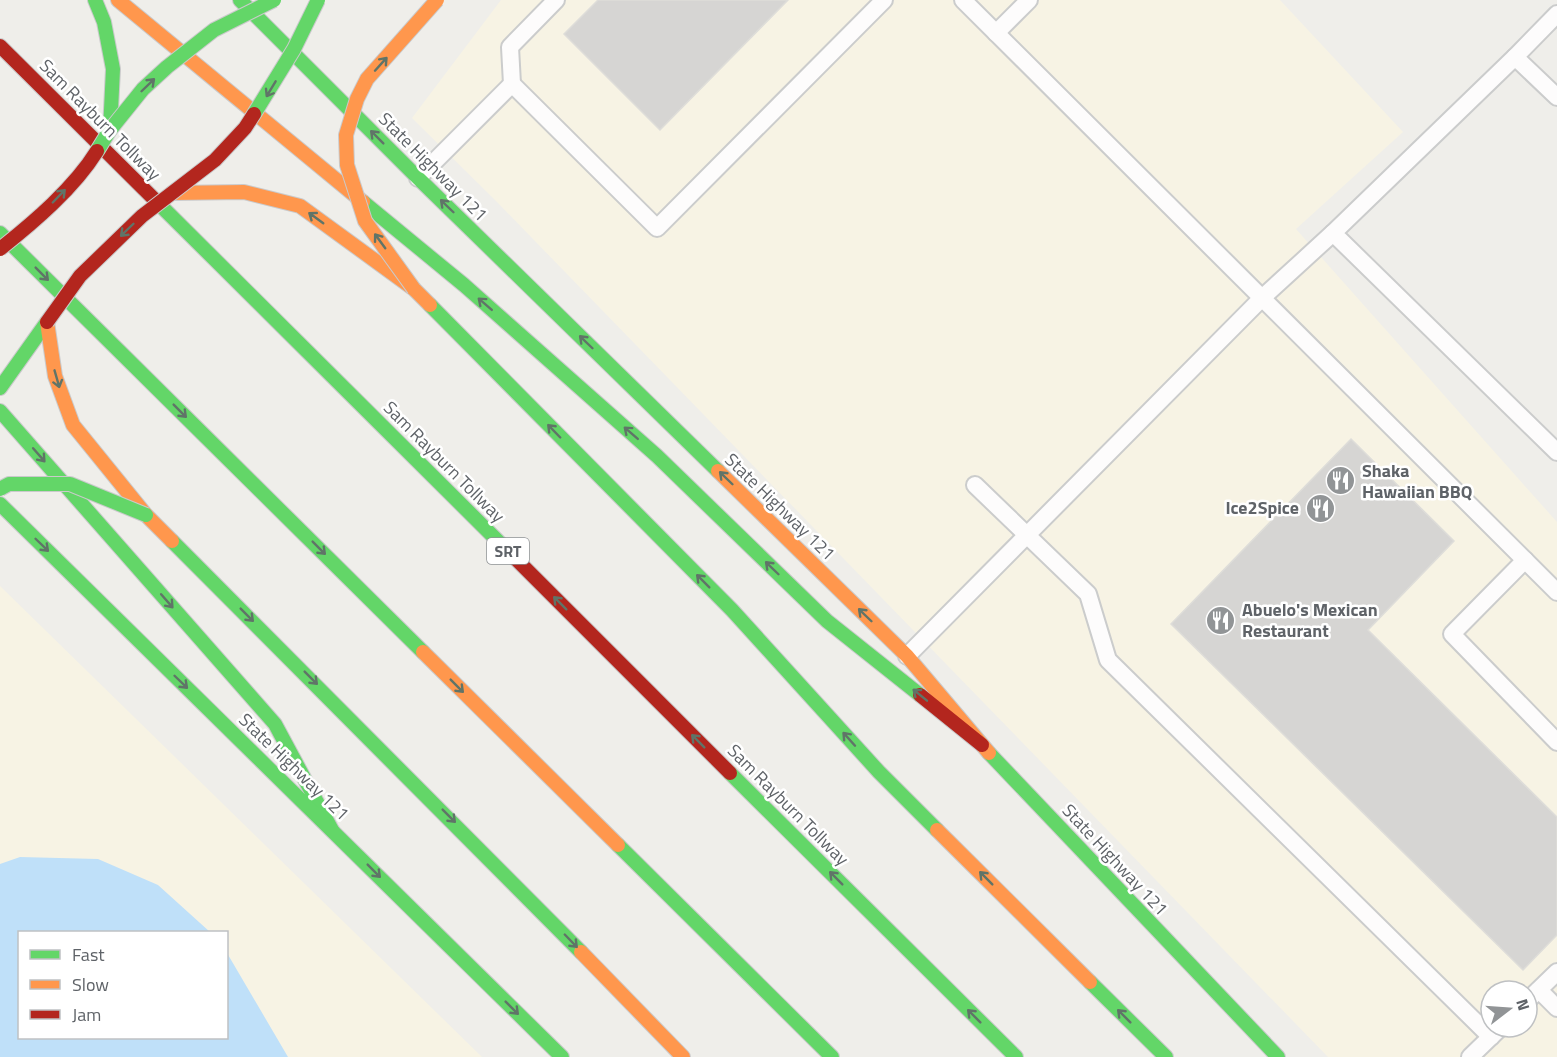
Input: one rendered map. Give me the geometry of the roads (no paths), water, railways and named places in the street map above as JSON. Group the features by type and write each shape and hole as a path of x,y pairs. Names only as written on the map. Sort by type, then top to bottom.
{"main road":[{"path":"96,0 104,22 114,69 110,130"},
{"path":"118,0 464,285 657,456 827,621 982,745"},
{"name":"State Highway 121","path":"240,0 418,178 907,656 982,745 1278,1057"},
{"path":"0,249 27,228 87,167 110,130 143,89 214,30 274,0"},
{"path":"0,388 80,276 142,216 215,160 245,128 294,49 318,0"},
{"path":"437,0 367,80 357,99 346,135 347,165 365,221 414,289 732,610 879,772 1166,1057"},
{"name":"Sam Rayburn Tollway","path":"0,46 1016,1057"},
{"path":"172,193 244,192 300,206 414,289"},
{"path":"0,233 832,1057"},
{"path":"47,322 55,376 73,425 146,515 531,898 683,1057"},
{"path":"0,411 276,724 332,830"},
{"path":"0,489 9,484 70,484 146,515"},
{"name":"State Highway 121","path":"0,504 562,1057"}],"lane":[{"path":"556,0 510,47 512,84 657,228 884,0"},
{"path":"963,0 1557,592"},
{"path":"996,33 1029,0"},
{"path":"907,656 1263,298 1333,233 1557,14"},
{"path":"1515,57 1557,97"},
{"path":"418,178 512,84"},
{"path":"1333,233 1557,452"},
{"path":"975,485 1088,594 1108,660 1479,1016"},
{"path":"1525,560 1452,634 1557,742"},
{"path":"1557,972 1539,990 1557,1008"},
{"path":"1470,1057 1489,1039"}],"water":[{"path":"20,857 98,859 158,885 209,931 18,931 18,1039 228,1039 228,955 288,1057 0,1057 0,864"}],"place":[{"name":"Shaka Hawaiian BBQ","path":"1341,481"},
{"name":"Ice2Spice","path":"1320,508"},
{"name":"Abuelo's Mexican Restaurant","path":"1221,620"}]}
